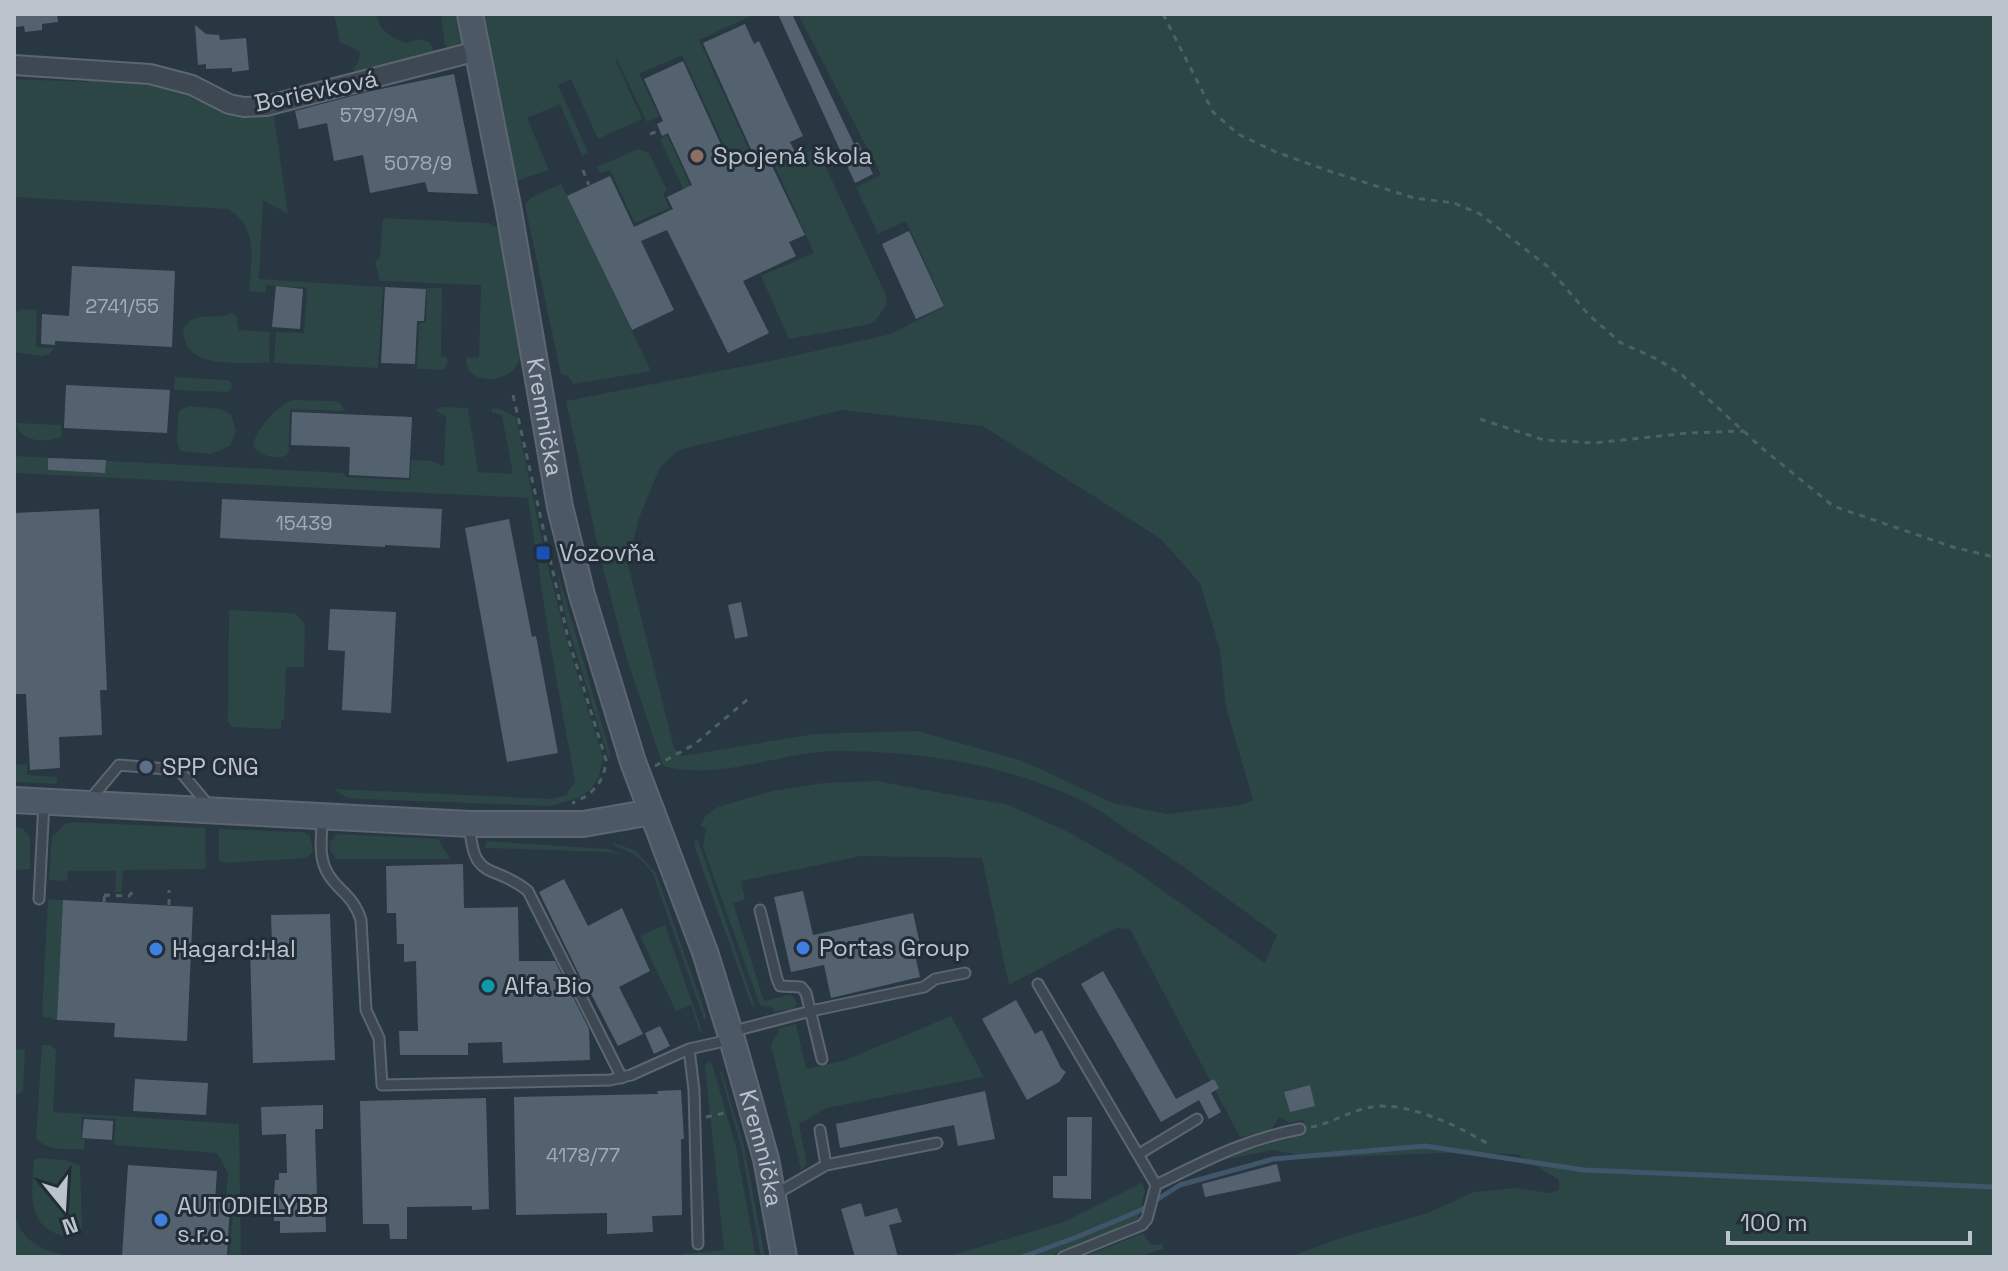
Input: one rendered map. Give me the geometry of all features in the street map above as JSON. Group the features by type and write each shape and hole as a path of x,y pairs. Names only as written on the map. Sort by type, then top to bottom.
{"main road":[{"name":"Kremnička","path":"470,14 508,206 560,507 582,595 638,777 705,952 731,1036 774,1195 784,1257"},
{"path":"14,800 470,824 583,824 652,812"}],"street":[{"name":"Borievková","path":"14,65 150,74 192,85 229,104 244,107 266,106 477,51"}],"lane":[{"path":"86,804 119,765 179,770 212,810"},
{"path":"39,899 44,801"},
{"path":"322,816 322,862 328,875 357,906 361,920 366,1010 379,1038 382,1085 622,1078 686,1050 811,1011 924,987 935,979 965,973"},
{"path":"470,824 475,859 485,869 518,883 528,891 622,1078"},
{"path":"760,910 777,979 780,986 801,987 811,1011 822,1059"},
{"path":"1038,984 1156,1185 1142,1225 1063,1257"},
{"path":"686,1050 694,1120 698,1244"},
{"path":"1139,1154 1197,1119"},
{"path":"1156,1185 1229,1149 1300,1129"},
{"path":"820,1130 826,1165"},
{"path":"774,1195 826,1165 937,1143"}],"path":[{"path":"1163,14 1213,112 1238,134 1329,171 1414,198 1454,203 1480,214 1547,266 1589,315 1621,343 1657,359 1682,375 1833,506 1953,547 1994,557"},
{"path":"650,134 660,130"},
{"path":"583,170 589,185"},
{"path":"1480,419 1544,440 1594,443 1688,433 1744,431"},
{"path":"638,777 695,744 748,699"},
{"path":"570,803 593,791 606,770"},
{"path":"104,902 104,893 129,896 134,890"},
{"path":"169,890 169,905"},
{"path":"1300,1129 1333,1121 1362,1109 1388,1106 1454,1126 1491,1146"},
{"path":"694,1120 729,1112"}],"green space":[{"path":"334,14 377,14 383,29 390,35 405,43 421,39 430,43 435,54 356,76 353,69 360,52 340,42"},
{"path":"441,14 458,14 463,38 459,46 450,49 445,46"},
{"path":"484,14 755,14 699,40 752,156 733,165 682,55 639,74 659,116 647,122 616,58 642,119 598,139 571,79 558,85 588,153 582,156 560,104 527,118 549,170 516,181"},
{"path":"798,14 1994,14 1994,1257 1290,1257 1343,1237 1425,1214 1474,1192 1515,1188 1550,1193 1559,1190 1559,1180 1517,1154 1441,1153 1316,1158 1273,1150 1223,1160 1305,1133 1303,1120 1290,1123 1279,1117 1271,1130 1240,1137 1130,929 1116,928 1009,985 982,858 861,856 741,881 745,900 733,903 764,1001 788,995 793,996 797,1004 794,1009 775,1012 773,1008 760,1005 703,847 706,828 700,826 706,815 718,807 772,791 824,783 876,781 1009,805 1070,833 1131,868 1265,963 1277,935 1092,806 1058,790 997,770 933,757 838,751 706,770 663,766 626,656 566,401 891,334 945,306 906,221 878,234 856,187 881,175","holes":["842,410 983,426 1161,539 1200,583 1220,650 1226,707 1253,800 1241,805 1167,814 1113,803 1023,761 917,731 815,734 683,756 674,748 628,565 639,518 660,467 679,450"]},
{"path":"100,76 154,81 186,90 221,110 239,114 273,109 288,214 263,200 259,279 383,287 378,368 274,363 276,332 304,333 307,288 267,285 265,293 249,291 249,235 238,216 228,209 14,197 14,79 88,82"},
{"path":"667,135 692,189 688,199 660,139"},
{"path":"638,149 649,153 667,190 663,193 669,208 635,223 610,170 600,173 597,167"},
{"path":"810,151 819,153 886,295 887,304 875,321 866,325 789,339 761,276 814,253 775,166"},
{"path":"561,184 651,371 573,384 568,376 561,374 525,205 532,197"},
{"path":"383,218 488,223 500,229 522,355 511,372 490,379 476,376 467,366 466,358 479,357 481,285 380,281 375,262 380,257"},
{"path":"427,288 442,288 441,357 446,357 448,361 444,370 417,369 419,323 426,322"},
{"path":"22,309 37,310 36,347 54,348 49,354 14,352 14,313"},
{"path":"232,313 236,316 239,330 270,332 269,363 216,362 193,353 186,344 183,331 192,320"},
{"path":"175,377 227,380 232,387 228,392 174,390"},
{"path":"292,400 335,401 345,411 290,409 287,455 269,456 253,447 257,434 273,413"},
{"path":"189,406 219,409 231,414 236,431 230,446 211,454 181,451 177,443 178,415 180,410"},
{"path":"442,407 468,408 478,472 513,474 502,415 492,412 492,408 516,417 544,550 539,552 541,564 547,563 568,645 603,758 598,779 590,790 578,798 551,806 360,799 347,798 334,789 551,799 566,795 575,782 528,498 14,473 14,456 344,473 345,477 410,480 411,460 432,461 444,466 446,417 435,410"},
{"path":"16,423 61,425 62,436 35,440 23,434"},
{"path":"556,567 610,752 609,760 567,623"},
{"path":"229,610 296,614 305,624 304,667 286,667 281,729 232,727 228,721"},
{"path":"27,764 27,775 58,777 56,784 14,782 14,765"},
{"path":"65,824 205,828 205,869 123,870 121,892 115,892 116,871 68,871 67,881 49,880 52,837"},
{"path":"14,826 22,828 30,837 30,869 14,870"},
{"path":"219,829 303,832 310,835 313,851 307,858 224,863 219,861"},
{"path":"337,834 438,839 450,859 336,859 330,850 330,842"},
{"path":"694,839 698,840 755,1007 752,1006"},
{"path":"487,841 608,849 624,856 609,852 485,848"},
{"path":"614,843 636,851 656,873 707,1018 704,1019 653,874 636,856 614,846"},
{"path":"48,899 63,900 57,1020 42,1016"},
{"path":"665,925 702,1031 700,1033 691,1005 676,1011 640,936"},
{"path":"951,1016 984,1077 826,1108 799,1124 807,1165 801,1170 771,1045 778,1029 796,1024 806,1069 846,1060"},
{"path":"42,1045 50,1045 56,1050 53,1112 239,1124 241,1257 229,1257 234,1200 226,1199 228,1173 217,1153 114,1145 116,1119 82,1117 84,1149 52,1148 36,1138"},
{"path":"14,1049 25,1050 23,1091 14,1097"},
{"path":"709,1061 736,1147 756,1257 683,1257 683,1254 724,1250 705,1065"},
{"path":"722,1072 744,1146 765,1257 761,1257 741,1146"},
{"path":"34,1160 66,1160 80,1166 82,1228 79,1235 53,1232 37,1216 32,1189"},
{"path":"1142,1183 1145,1190 1138,1219 1088,1242 1047,1257 946,1257 1064,1222"},
{"path":"14,1212 22,1232 37,1245 77,1257 14,1257"},
{"path":"1143,1233 1151,1245 1163,1244 1163,1249 1136,1257 1084,1257"}],"building":[{"path":"15,14 57,14 58,22 42,24 42,30 25,32 24,26 16,27"},
{"path":"778,14 792,14 854,144 858,142 873,174 855,183"},
{"path":"745,24 754,44 759,41 803,136 790,142 796,154 772,166 805,235 789,242 796,256 743,281 769,333 728,353 667,230 641,241 674,310 632,330 567,196 610,176 634,227 673,209 667,197 692,185 668,133 662,136 657,124 663,121 644,79 683,61 732,169 755,158 703,43"},
{"path":"195,25 206,34 219,35 220,40 246,38 249,70 232,72 232,68 206,69 206,64 198,65"},
{"path":"454,74 478,194 428,192 425,182 370,193 363,155 334,161 327,123 299,129 295,111"},
{"path":"909,231 944,306 916,319 882,244"},
{"path":"72,266 175,271 172,347 55,341 55,345 41,344 42,314 69,316"},
{"path":"276,286 303,289 300,329 272,327"},
{"path":"385,287 426,289 424,321 417,321 415,364 381,363"},
{"path":"66,385 170,390 167,433 64,428"},
{"path":"292,412 412,417 409,478 349,475 350,447 291,445"},
{"path":"48,458 106,460 105,473 48,470"},
{"path":"222,499 442,509 440,548 220,538"},
{"path":"99,509 107,690 100,690 102,735 59,737 60,768 30,770 26,694 16,694 14,513"},
{"path":"509,519 532,637 536,636 558,753 507,762 465,528"},
{"path":"741,602 748,636 735,639 728,605"},
{"path":"330,609 396,612 391,713 342,710 345,651 328,650"},
{"path":"463,864 464,908 518,907 519,961 555,961 589,1029 590,1060 503,1063 502,1042 468,1043 468,1055 400,1055 399,1031 418,1031 416,961 404,962 404,944 397,944 396,913 387,913 386,866"},
{"path":"564,879 588,926 622,908 650,971 619,987 643,1034 618,1046 588,988 588,993 539,892"},
{"path":"803,891 813,935 913,913 920,944 913,946 920,977 831,998 824,965 791,972 774,897"},
{"path":"63,900 193,907 187,1041 114,1037 115,1023 57,1020"},
{"path":"330,914 335,1060 253,1063 250,946 272,945 271,915"},
{"path":"1103,971 1176,1099 1214,1079 1219,1088 1211,1093 1221,1112 1209,1119 1199,1100 1161,1122 1081,984"},
{"path":"1016,1000 1035,1034 1042,1030 1066,1072 1059,1082 1027,1100 982,1019"},
{"path":"660,1026 670,1046 654,1054 645,1033"},
{"path":"135,1079 208,1083 206,1115 133,1111"},
{"path":"1310,1085 1315,1106 1290,1112 1284,1092"},
{"path":"681,1090 684,1139 681,1139 682,1215 652,1216 653,1232 607,1234 607,1213 516,1215 514,1097 658,1094 657,1091"},
{"path":"985,1091 995,1139 958,1146 954,1125 840,1148 836,1124"},
{"path":"486,1098 489,1209 472,1210 472,1206 407,1207 407,1239 390,1239 389,1224 363,1224 360,1101"},
{"path":"323,1105 323,1129 315,1129 317,1196 325,1196 326,1232 280,1233 280,1221 274,1221 275,1180 279,1180 279,1173 287,1173 286,1134 262,1135 261,1107"},
{"path":"1067,1117 1092,1117 1091,1199 1053,1198 1053,1176 1067,1176"},
{"path":"84,1119 113,1121 112,1140 82,1138"},
{"path":"1277,1164 1281,1181 1205,1197 1202,1184"},
{"path":"128,1165 217,1171 215,1202 230,1203 227,1257 122,1257"},
{"path":"861,1203 865,1217 897,1208 902,1222 889,1225 898,1257 855,1257 841,1209"}],"waterway":[{"path":"1022,1257 1139,1211 1180,1185 1273,1159 1425,1146 1584,1170 1994,1187"}],"place":[{"name":"Spojená škola","path":"697,156"},
{"name":"Vozovňa","path":"543,553"},
{"name":"SPP CNG","path":"146,767"},
{"name":"Portas Group","path":"803,948"},
{"name":"Hagard:Hal","path":"156,949"},
{"name":"Alfa Bio","path":"488,986"},
{"name":"AUTODIELYBB s.r.o.","path":"161,1220"}]}
